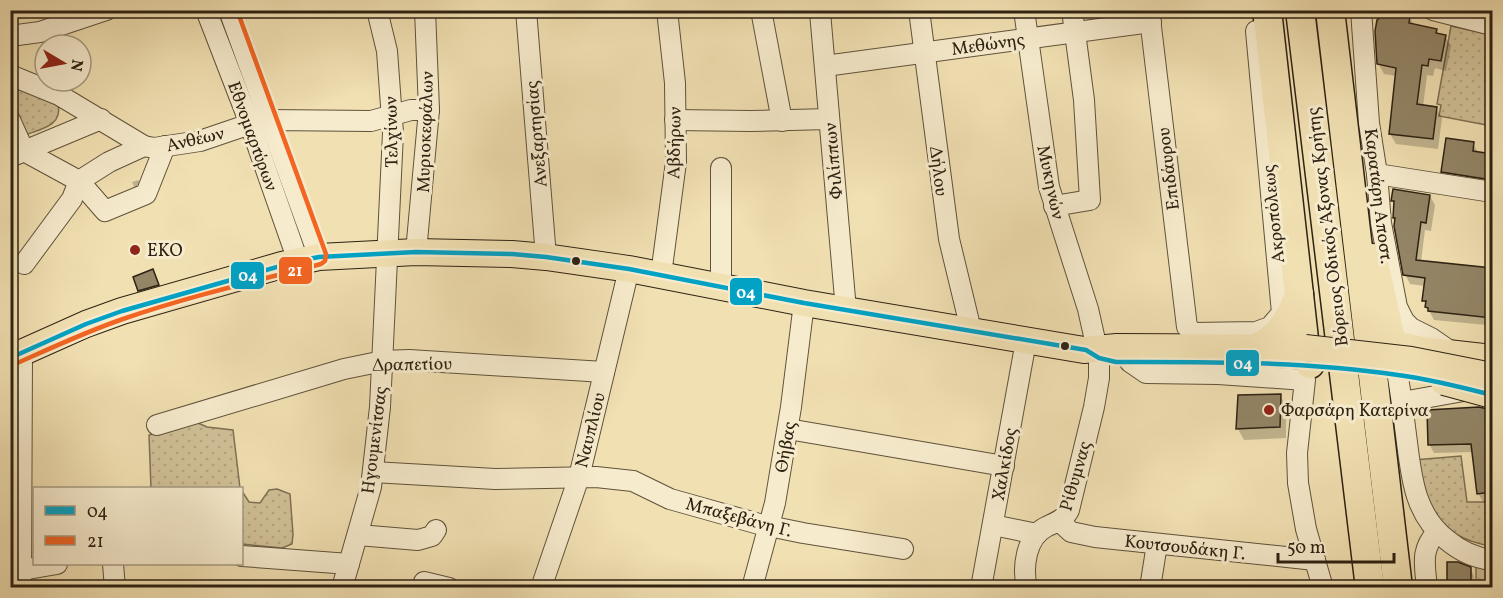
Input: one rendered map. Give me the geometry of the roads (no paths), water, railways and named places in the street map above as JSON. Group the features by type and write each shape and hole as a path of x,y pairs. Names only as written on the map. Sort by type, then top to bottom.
{"highway":[{"path":"1267,10 1307,364"},
{"name":"Βόρειος Οδικός Άξονας Κρήτης","path":"1300,10 1370,588"},
{"name":"Βόρειος Οδικός Άξονας Κρήτης","path":"1330,10 1398,588"},
{"path":"1351,198 1365,223 1392,343"},
{"path":"1258,347 1272,338 1287,322 1300,292"}],"main road":[{"path":"16,355 122,311 309,259 416,252 512,254 661,274 804,303 1094,352 1172,354 1307,364 1407,375 1492,395"},
{"path":"1392,343 1421,350 1492,358"},
{"path":"1094,352 1116,362 1130,362 1172,354 1258,347 1307,364 1403,359 1492,376"}],"street":[{"path":"52,33 75,16 106,10"},
{"name":"Εθνομαρτύρων","path":"206,10 250,124 309,259"},
{"name":"Εθνομαρτύρων","path":"229,10 270,120 309,259"},
{"name":"Τελχίνων","path":"377,10 387,51 392,115 388,254"},
{"name":"Μυριοκεφάλων","path":"416,252 429,110 425,10"},
{"name":"Ανεξαρτησίας","path":"526,10 546,257"},
{"name":"Αβδήρων","path":"661,274 676,162 675,83 667,10"},
{"path":"761,10 782,121"},
{"name":"Δήλου","path":"919,10 948,239 971,330"},
{"name":"Μυκηνών","path":"1024,10 1043,156 1054,206 1088,309 1094,352"},
{"path":"1054,206 1090,200 1084,100 1072,10"},
{"name":"Ακροπόλεως","path":"1187,327 1190,331 1199,334 1257,332 1270,327 1282,314 1254,10"},
{"name":"Καρατάρη Αποστ.","path":"1360,10 1369,123 1384,244 1398,312 1411,328 1431,338 1452,353"},
{"path":"1433,10 1492,25"},
{"name":"Φιλίππων","path":"820,12 846,310"},
{"name":"Μεθώνης","path":"825,66 1075,32 1150,16"},
{"name":"Επιδάυρου","path":"1150,16 1187,327"},
{"path":"10,36 33,39"},
{"name":"Ανθέων","path":"10,75 33,81"},
{"name":"Ανθέων","path":"65,93 144,146 154,148 200,141 250,124 270,120 361,121 381,119 411,110 429,110"},
{"path":"17,154 101,119"},
{"path":"675,120 829,119"},
{"path":"10,120 17,154"},
{"path":"24,264 72,199 79,181 109,162 144,146"},
{"path":"17,154 79,181 105,211 146,194 165,146"},
{"path":"721,287 722,168"},
{"path":"1377,174 1492,192"},
{"name":"Ηγουμενίτσας","path":"342,588 373,472 379,426 388,254"},
{"name":"Ναυπλίου","path":"541,588 579,477 629,269"},
{"name":"Θήβας","path":"752,588 769,526 788,429 804,303"},
{"name":"Χαλκίδος","path":"981,588 1026,341"},
{"path":"1392,343 1415,494 1425,516 1437,532 1462,551 1492,560"},
{"name":"Ρίθυμνας","path":"1037,534 1068,514 1100,371 1094,352"},
{"path":"16,355 17,576 54,565"},
{"name":"Δραπετίου","path":"157,425 344,369 383,361 409,360 604,372"},
{"path":"1130,362 1146,373 1218,374 1307,364 1297,453 1297,475 1306,529 1323,588"},
{"path":"1401,402 1492,387"},
{"path":"788,429 1004,466"},
{"name":"Μπαξεβάνη Γ.","path":"373,472 495,479 579,477 633,481 670,499 769,526 903,549"},
{"name":"Κουτσουδάκη Γ.","path":"1059,521 1074,533 1315,560"},
{"path":"993,525 1037,534 1031,543 1026,560 1026,588"},
{"path":"358,535 418,540 432,536 436,530"},
{"path":"1427,588 1425,551 1430,539 1437,532"},
{"path":"1150,588 1157,544"},
{"path":"243,556 349,564"},
{"path":"113,565 115,588"},
{"path":"424,588 424,582 449,588"}],"place":[{"name":"EKO","path":"135,250"},
{"name":"Φαρσάρη Κατερίνα","path":"1269,410"}]}
